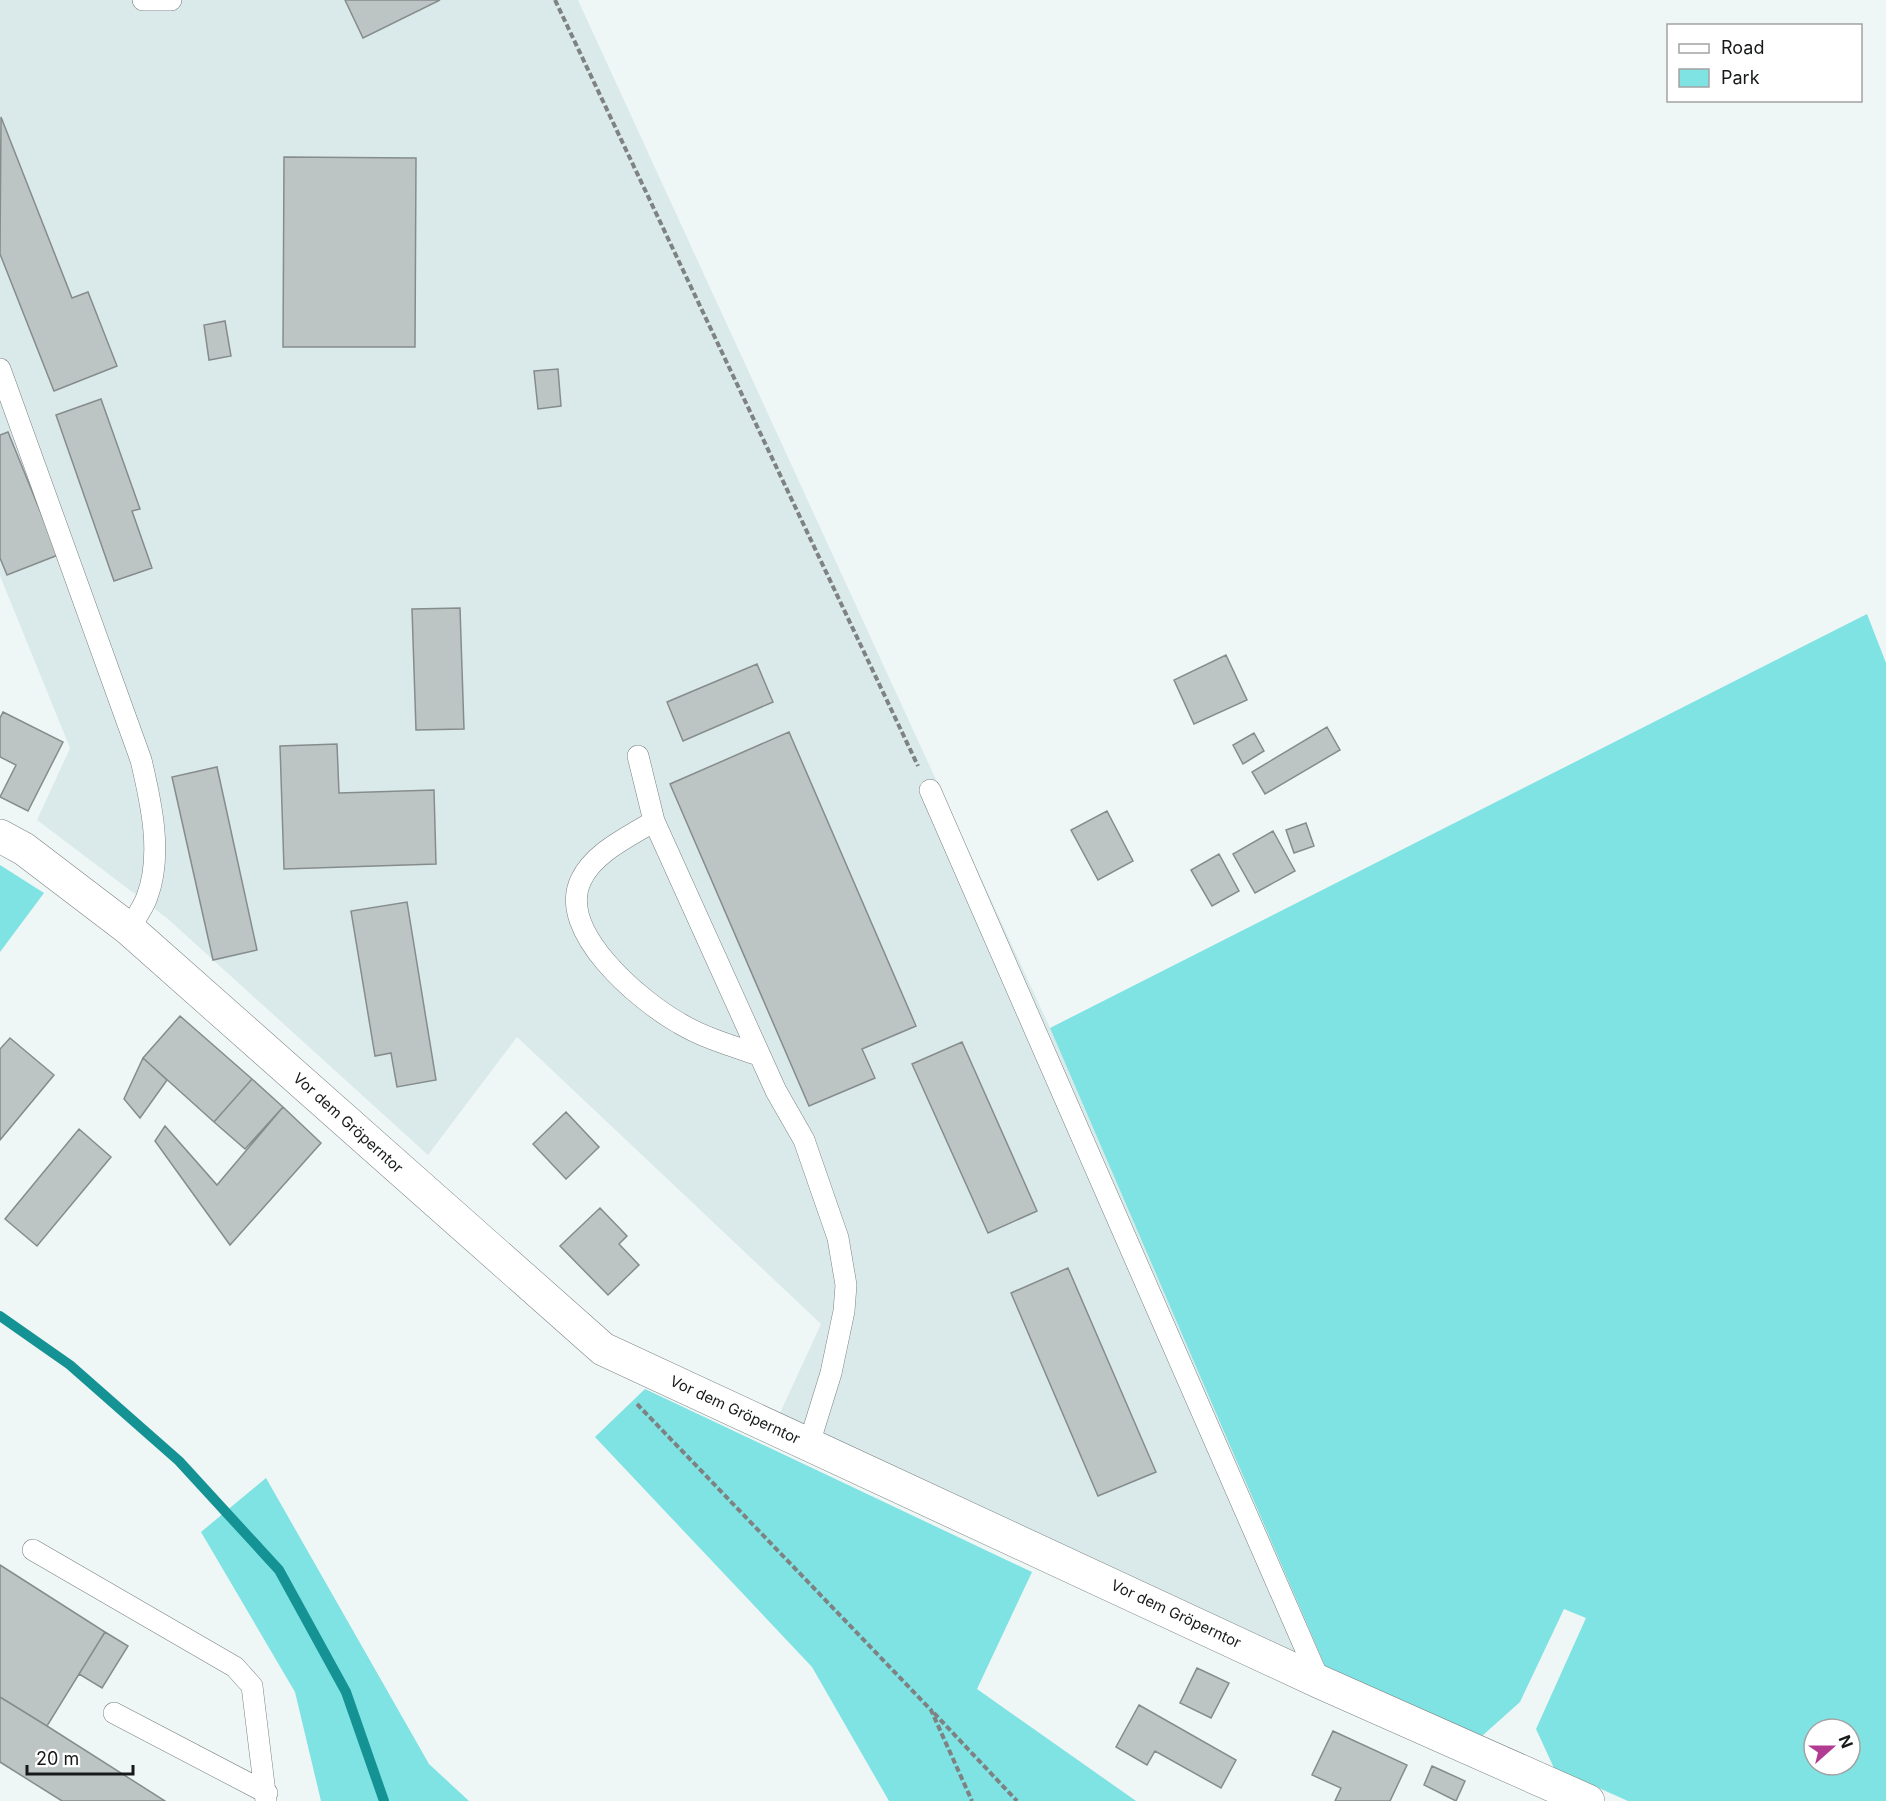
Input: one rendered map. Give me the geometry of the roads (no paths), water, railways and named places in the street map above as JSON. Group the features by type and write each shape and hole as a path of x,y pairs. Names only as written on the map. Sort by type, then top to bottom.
{"street":[{"name":"Vor dem Gröperntor","path":"0,836 33,855 129,929 603,1349 1320,1682 1588,1801"}],"lane":[{"path":"142,0 171,0"},
{"path":"0,369 141,760 148,788 154,840 151,882 147,898 129,929"},
{"path":"638,756 654,820 759,1055 776,1091 804,1140 844,1262 844,1311 839,1339 809,1444"},
{"path":"930,790 1320,1682"},
{"path":"654,820 598,857 586,871 577,889 575,901 583,930 608,964 662,1013 700,1034 759,1055"},
{"path":"33,1550 235,1667 252,1686 267,1797"},
{"path":"114,1713 267,1797"}],"waterway":[{"path":"0,1316 70,1365 179,1461 279,1570 346,1692 384,1801"}]}
